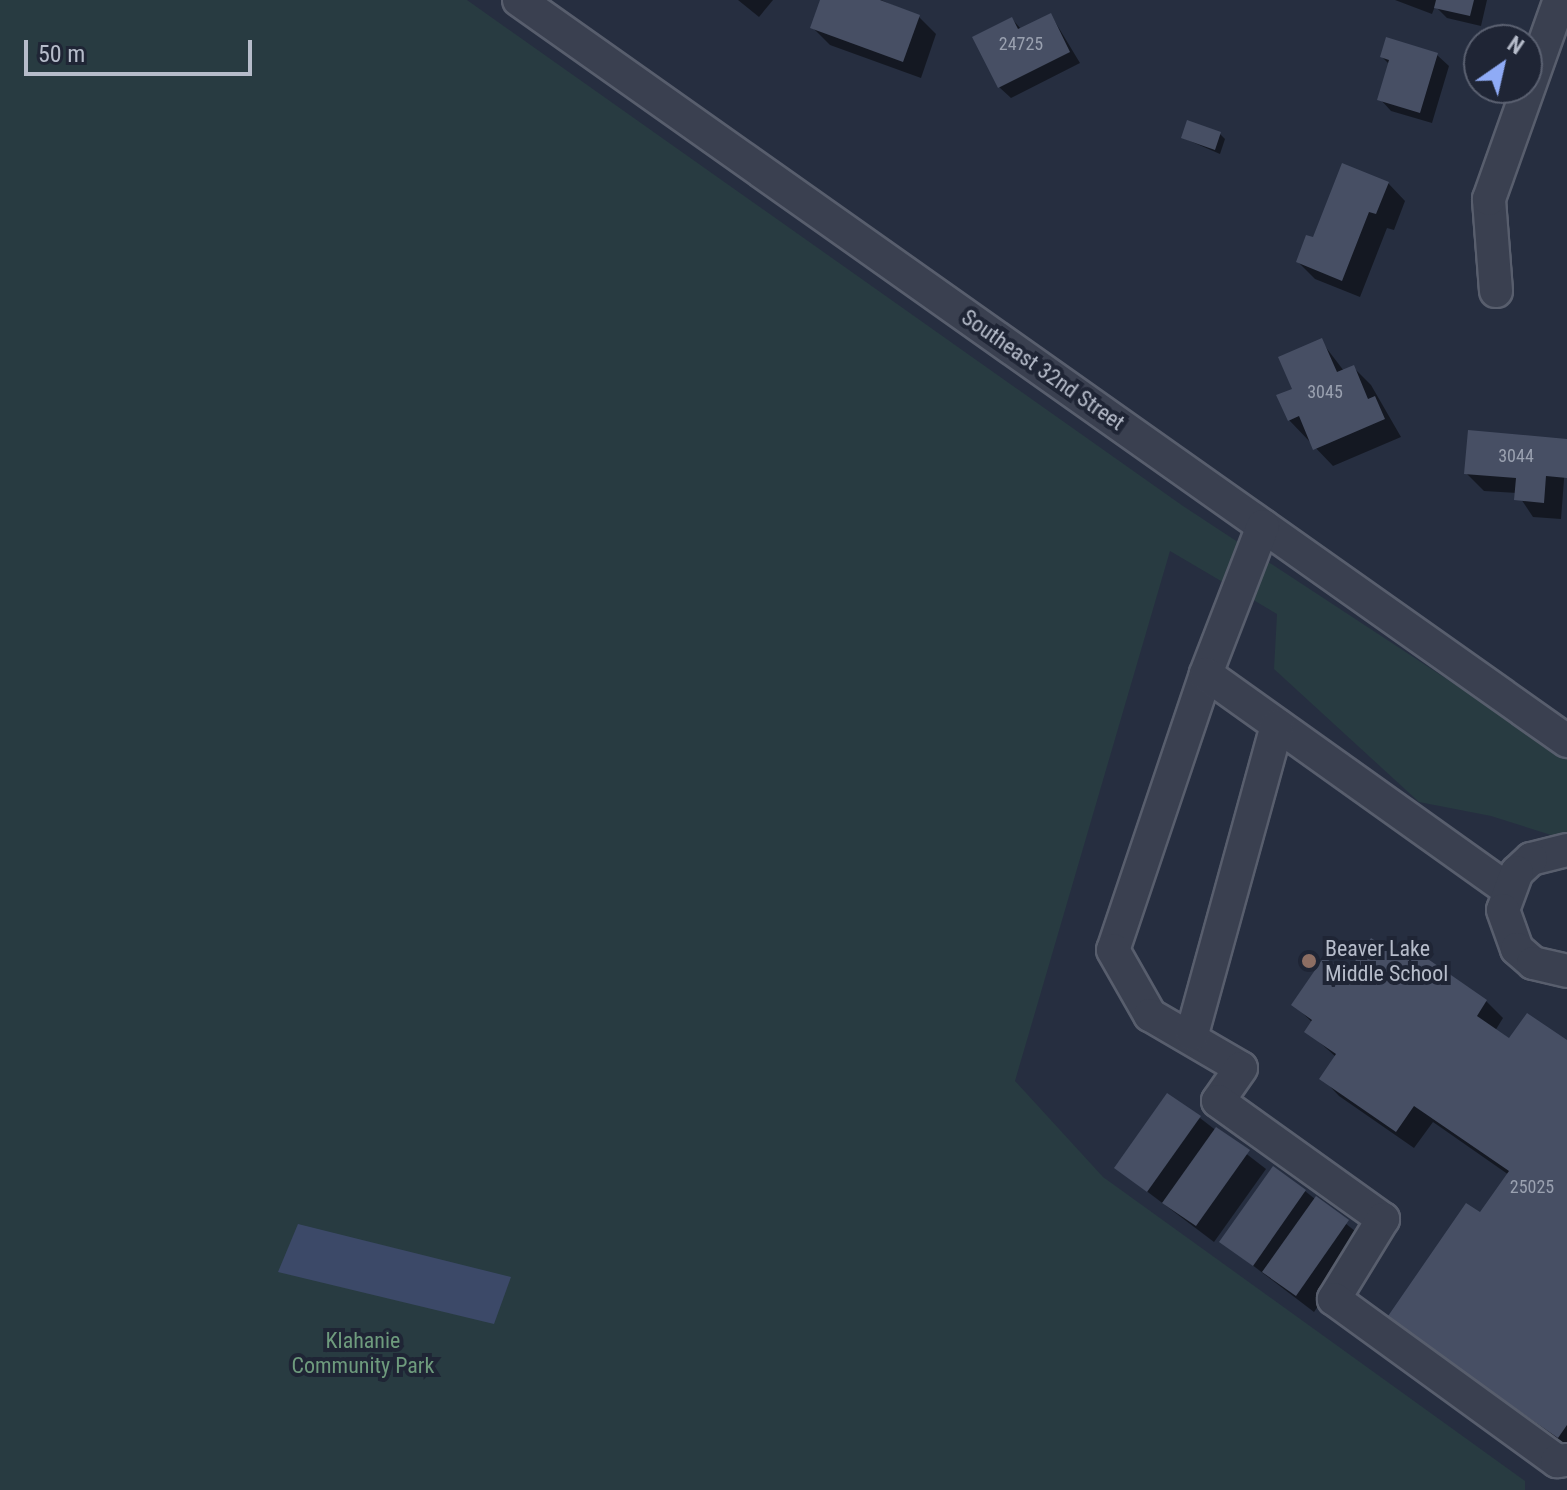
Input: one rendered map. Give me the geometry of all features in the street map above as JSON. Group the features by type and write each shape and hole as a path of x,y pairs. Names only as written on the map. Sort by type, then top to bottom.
{"street":[{"name":"Southeast 32nd Street","path":"519,0 1567,741"},
{"path":"1496,291 1489,199 1560,0"},
{"path":"1263,526 1206,674 1113,950 1150,1015 1192,1034 1241,1068 1218,1101 1383,1219 1334,1299 1557,1461 1567,1460"},
{"path":"1206,674 1507,889"},
{"path":"1192,1034 1277,726"},
{"path":"1567,850 1531,859 1507,889 1507,931 1517,949 1533,963 1567,971"}],"green space":[{"name":"Klahanie Community Park","path":"0,0 467,0 1183,506 1567,758 1567,840 1491,816 1419,802 1274,669 1277,614 1170,551 1015,1081 1103,1177 1525,1481 1525,1490 0,1490"}],"water":[{"path":"298,1224 511,1277 494,1324 278,1272"}],"building":[{"path":"820,0 880,0 920,15 903,62 810,28"},
{"path":"1436,0 1474,0 1470,16 1434,8"},
{"path":"1051,13 1070,52 998,88 972,37 1012,17 1018,29"},
{"path":"1386,37 1438,53 1420,113 1377,100 1389,60 1380,57"},
{"path":"1187,120 1221,132 1215,150 1181,138"},
{"path":"1342,163 1389,182 1376,214 1369,212 1342,281 1296,262 1306,235 1313,237"},
{"path":"1322,338 1337,372 1354,365 1368,399 1375,396 1385,419 1313,450 1299,416 1288,421 1276,395 1292,389 1278,357"},
{"path":"1468,430 1567,439 1567,478 1546,476 1544,503 1514,500 1516,478 1464,474"},
{"path":"1371,938 1404,960 1412,948 1487,1000 1477,1016 1509,1038 1527,1013 1567,1040 1567,1425 1558,1438 1386,1319 1466,1203 1480,1212 1509,1171 1414,1106 1396,1132 1319,1079 1336,1054 1304,1032 1312,1020 1291,1005 1324,957 1347,973"},
{"path":"1167,1093 1201,1116 1147,1192 1114,1168"},
{"path":"1216,1127 1250,1150 1196,1226 1162,1203"},
{"path":"1273,1166 1306,1190 1253,1266 1219,1242"},
{"path":"1316,1196 1349,1220 1296,1296 1262,1272"}],"place":[{"name":"Beaver Lake Middle School","path":"1309,961"}]}
